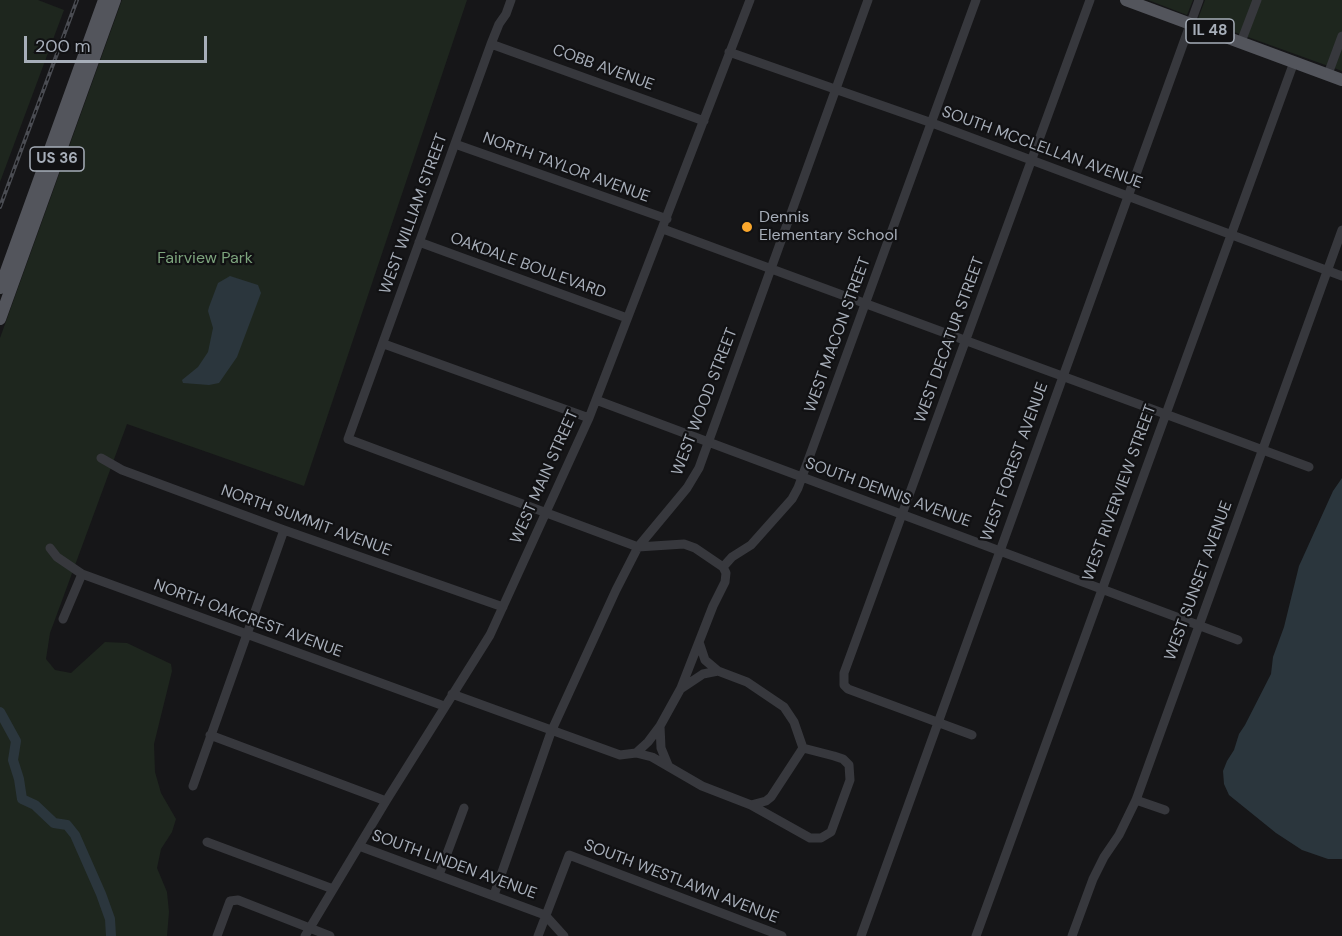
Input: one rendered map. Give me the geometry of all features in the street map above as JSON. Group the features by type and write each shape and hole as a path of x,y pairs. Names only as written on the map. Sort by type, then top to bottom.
{"main road":[{"name":"US 36","path":"0,288 104,0"},
{"name":"US 36","path":"0,319 115,0"},
{"name":"IL 48","path":"1126,0 1342,80"}],"street":[{"name":"WEST WILLIAM STREET","path":"511,0 491,44 348,439 546,513"},
{"name":"WEST MAIN STREET","path":"307,932 444,706 481,650 503,607 589,418 750,0"},
{"name":"WEST WOOD STREET","path":"494,895 551,732 616,590 638,547 694,478 868,0"},
{"name":"WEST MACON STREET","path":"723,567 732,557 751,545 792,499 802,477 976,0"},
{"name":"WEST DECATUR STREET","path":"939,723 848,688 844,685 843,673 903,515 1090,0"},
{"name":"WEST FOREST AVENUE","path":"861,936 1199,0"},
{"path":"1241,42 1257,0"},
{"path":"1328,74 1342,36"},
{"name":"COBB AVENUE","path":"491,44 704,121"},
{"name":"SOUTH MCCLELLAN AVENUE","path":"729,52 932,123 1342,276"},
{"name":"WEST RIVERVIEW STREET","path":"976,936 1294,62"},
{"name":"NORTH TAYLOR AVENUE","path":"455,144 666,219"},
{"path":"663,229 1062,378 1309,467"},
{"name":"WEST SUNSET AVENUE","path":"1072,936 1093,879 1104,856 1119,835 1136,800 1342,230"},
{"name":"OAKDALE BOULEVARD","path":"419,242 627,318"},
{"path":"384,344 589,418"},
{"name":"SOUTH DENNIS AVENUE","path":"596,400 1238,640"},
{"name":"NORTH SUMMIT AVENUE","path":"101,458 122,470 503,607"},
{"path":"546,513 638,547 684,544 723,567 726,573 725,582 681,688 660,726 636,753"},
{"path":"193,786 284,530"},
{"name":"NORTH OAKCREST AVENUE","path":"50,548 82,574 444,706"},
{"path":"63,619 82,574"},
{"path":"699,642 705,660 718,670 747,682 784,707 794,722 802,748 771,797 760,804 751,805"},
{"path":"681,688 703,674 718,670"},
{"path":"452,694 551,732 620,755 636,753 668,765 702,786 751,805 810,838 821,838 831,832 850,780 849,765 843,759 802,748"},
{"path":"939,723 972,735"},
{"path":"660,726 661,748 668,765"},
{"path":"210,735 386,801"},
{"path":"1136,800 1165,810"},
{"path":"439,875 464,808"},
{"path":"207,842 333,889"},
{"name":"SOUTH LINDEN AVENUE","path":"359,846 545,915 564,936"},
{"name":"SOUTH WESTLAWN AVENUE","path":"545,915 569,855 782,936"},
{"path":"217,936 230,901 238,900 303,924 307,932 330,936"},
{"path":"538,936 545,915"}],"green space":[{"path":"0,0 38,0 64,10 0,182"},
{"name":"Fairview Park","path":"122,0 467,0 304,486 127,424 50,633 46,659 55,670 71,673 105,642 127,643 171,664 172,671 154,744 155,772 161,793 176,819 172,832 161,849 157,868 167,892 169,912 167,936 0,936 0,338"},
{"path":"1148,0 1193,0 1187,15"},
{"path":"1205,0 1342,0 1342,71 1198,19"}],"shaded area":[{"path":"230,276 258,285 261,293 237,357 219,383 209,385 183,383 182,380 198,367 208,352 213,328 209,307 218,283"},
{"path":"1342,478 1342,859 1328,859 1302,850 1276,833 1229,795 1224,784 1223,771 1239,734 1271,674 1273,657 1284,627 1299,566 1333,491"}],"waterway":[{"path":"0,712 16,741 13,760 22,799 35,805 54,823 67,825 75,835 110,919 111,936"}],"railway":[{"path":"0,207 77,0"}],"place":[{"name":"Dennis Elementary School","path":"747,227"}]}
